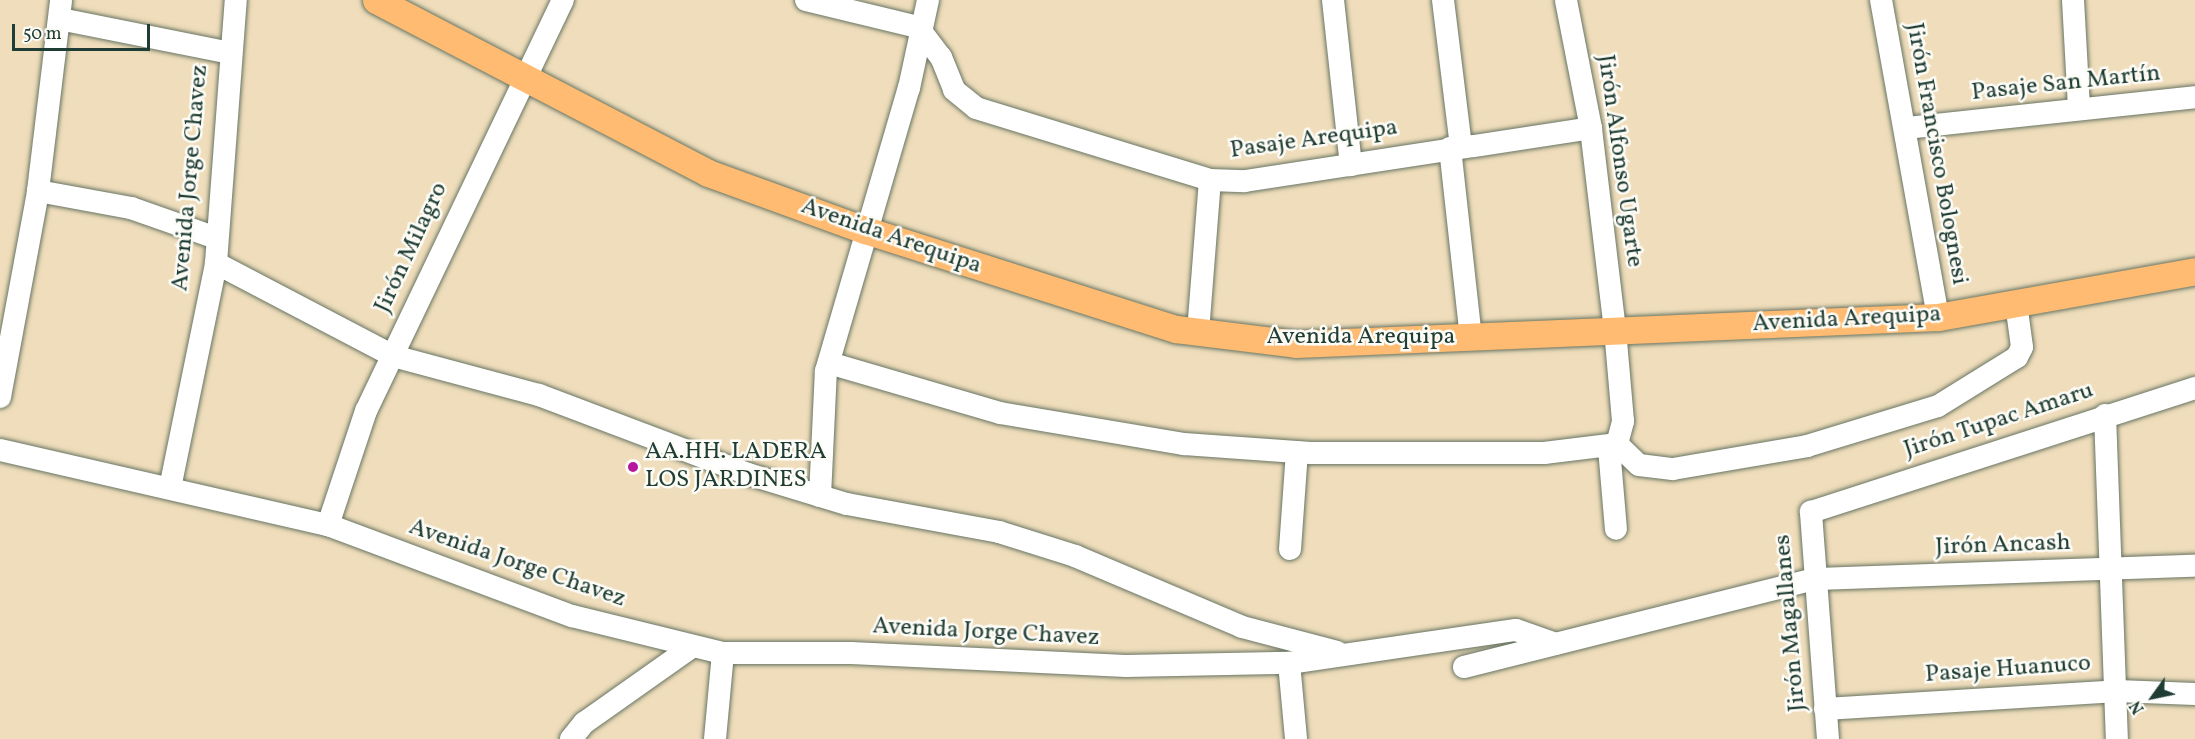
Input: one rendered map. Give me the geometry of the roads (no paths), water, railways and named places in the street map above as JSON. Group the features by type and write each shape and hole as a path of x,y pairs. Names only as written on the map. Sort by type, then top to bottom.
{"main road":[{"name":"Avenida Arequipa","path":"376,0 526,76 708,173 865,230 1198,332 1296,344 1938,317 2195,271"}],"street":[{"name":"Avenida Jorge Chavez","path":"236,0 230,52 216,263 170,488 328,525 572,616 723,653 851,653 1126,666 1289,663 1516,630 1556,644"},
{"name":"Jirón Milagro","path":"328,525 366,411 563,0"},
{"path":"806,0 918,27"},
{"path":"820,496 829,363 865,230 909,88 918,27 928,0"},
{"path":"1333,0 1351,165"},
{"path":"1443,0 1471,338"},
{"name":"Jirón Alfonso Ugarte","path":"1566,0 1591,128 1615,330 1623,421 1613,446 1616,529"},
{"name":"Jirón Francisco Bolognesi","path":"1881,0 1907,128 1938,317"},
{"path":"2073,0 2079,109"},
{"path":"0,398 38,191 60,10 230,52"},
{"name":"Pasaje Arequipa","path":"918,27 940,57 954,90 976,108 1210,180 1245,181 1455,147 1591,128"},
{"name":"Pasaje San Martín","path":"1907,128 2195,97"},
{"path":"1198,332 1210,180"},
{"path":"38,191 131,208 216,238"},
{"path":"216,263 393,356 539,395 694,456 820,496 999,532 1075,556 1242,627 1347,654"},
{"path":"829,363 942,398 1058,425 1184,444 1297,452 1544,453 1613,446 1639,465 1673,469 1807,446 1938,406 2017,357 2022,346 2016,303"},
{"name":"Jirón Tupac Amaru","path":"1820,508 2195,388"},
{"path":"2105,415 2114,569 2117,739"},
{"path":"0,450 170,488"},
{"path":"1290,549 1297,452"},
{"name":"Jirón Magallanes","path":"1820,508 1809,520 1828,739"},
{"name":"Jirón Ancash","path":"1464,667 1814,579 2195,566"},
{"path":"571,739 584,723 693,646"},
{"path":"715,739 723,653"},
{"path":"1289,663 1296,739"},
{"name":"Pasaje Huanuco","path":"1825,709 2117,691 2195,694"}],"place":[{"name":"AA.HH. LADERA LOS JARDINES","path":"633,467"}]}
